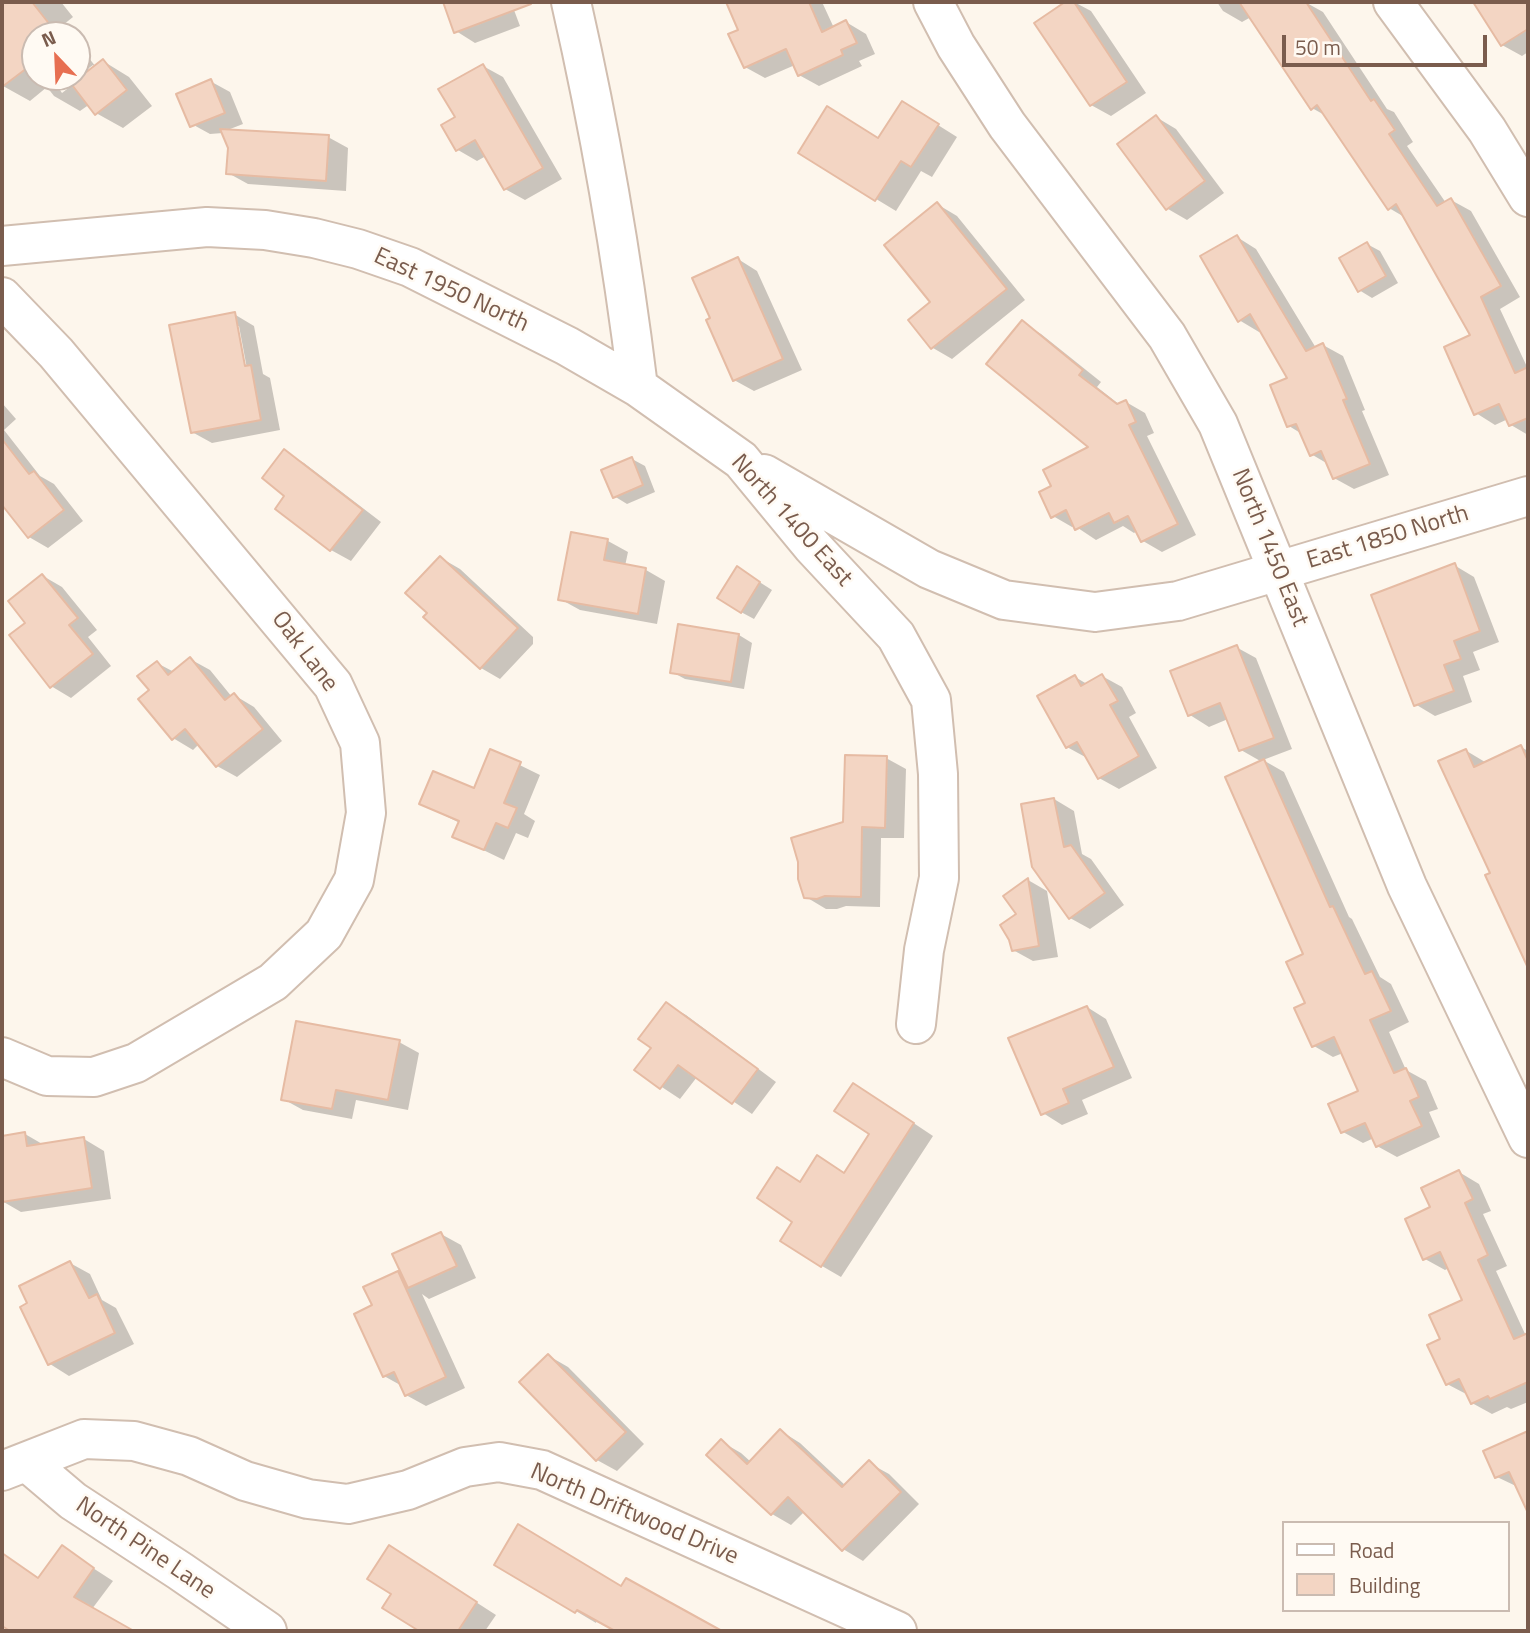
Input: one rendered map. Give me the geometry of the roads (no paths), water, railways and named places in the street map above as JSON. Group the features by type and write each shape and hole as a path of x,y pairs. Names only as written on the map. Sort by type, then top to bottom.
{"street":[{"path":"571,2 586,69 625,285 638,387"},
{"name":"North 1450 East","path":"933,2 956,46 1007,125 1167,336 1218,424 1407,886 1528,1138"},
{"path":"1393,2 1487,130 1528,197"},
{"name":"East 1950 North","path":"2,246 207,227 265,230 314,238 358,249 410,267 567,346 638,387"},
{"name":"Oak Lane","path":"2,297 56,353 333,685 360,743 366,813 354,880 324,934 273,982 136,1063 94,1077 47,1076 2,1057"},
{"name":"North 1400 East","path":"638,387 741,460 812,546 896,636 931,700 938,774 939,878 924,950 916,1024"},
{"name":"East 1850 North","path":"741,460 929,569 1004,600 1095,612 1178,601 1528,496"},
{"name":"North Driftwood Drive","path":"14,1466 84,1439 134,1441 189,1457 245,1481 309,1499 348,1504 408,1490 465,1467 499,1462 542,1470 897,1631"},
{"name":"North Pine Lane","path":"14,1466 180,1571 267,1631"}]}
